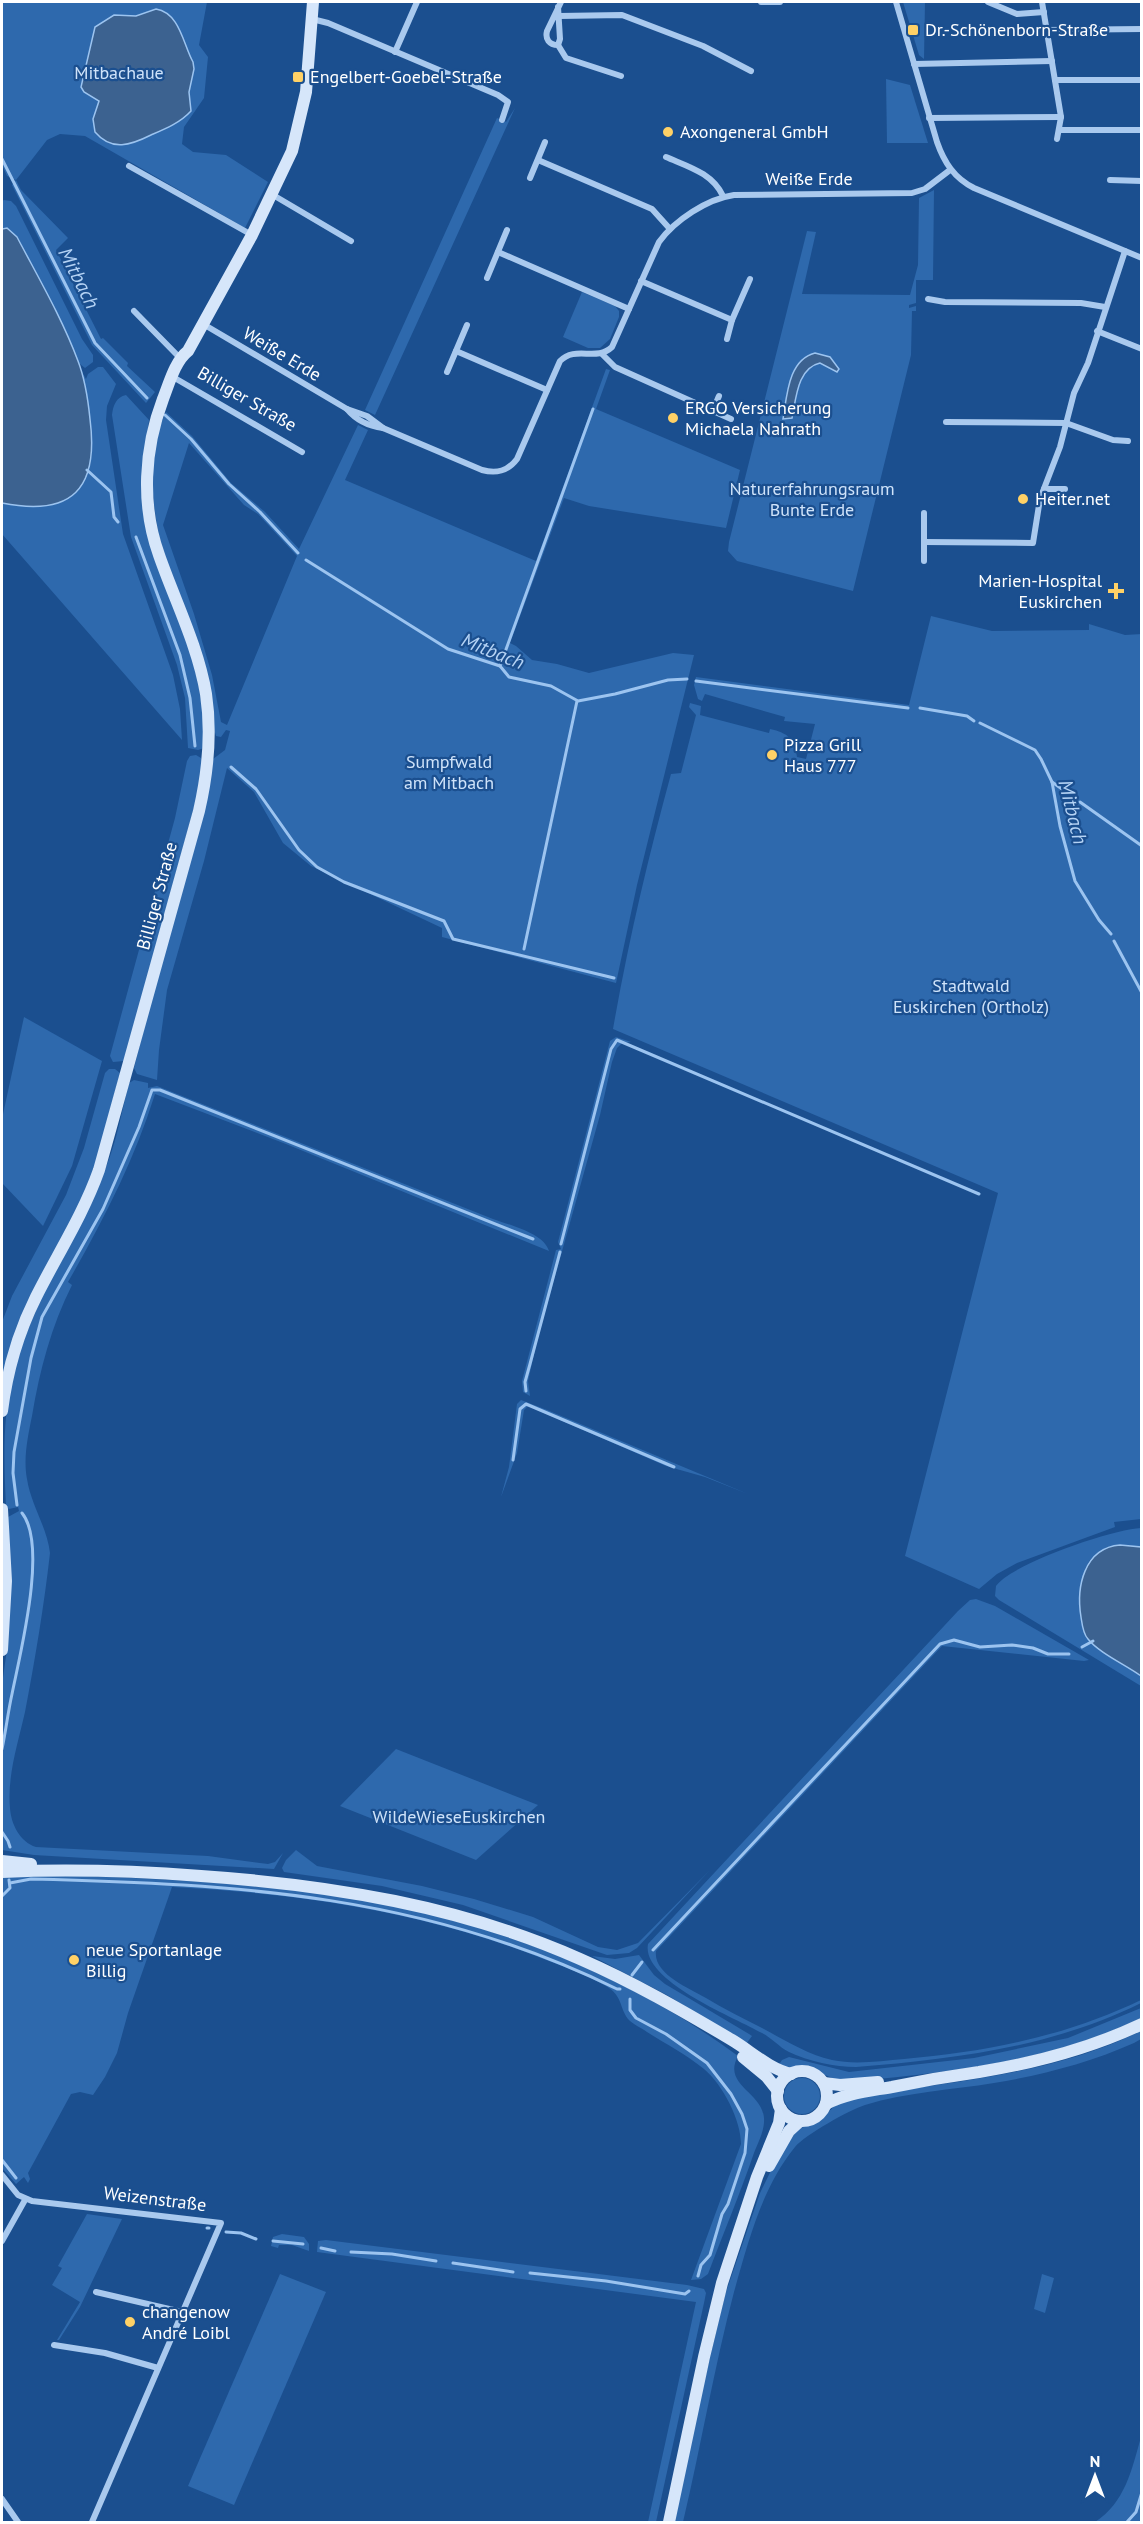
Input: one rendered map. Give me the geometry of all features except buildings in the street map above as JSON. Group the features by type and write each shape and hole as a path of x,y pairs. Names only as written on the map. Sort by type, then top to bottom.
{"main road":[{"name":"Billiger Straße","path":"2,1411 8,1374 20,1333 36,1297 78,1221 99,1170 199,811 206,776 209,727 202,675 158,554 148,503 147,472 150,444 156,417 180,358 188,351 252,235 292,151 302,112 313,2"},
{"path":"2,1509 6,1581 2,1650"},
{"path":"2,1861 86,1870 180,1874 276,1882 366,1895 433,1909 517,1934 578,1958 642,1989 776,2069 791,2074 810,2072 824,2083 840,2085 927,2079"},
{"path":"2,1872 86,1870"},
{"path":"781,2109 788,2117 800,2121 815,2118 826,2104 840,2097 1057,2056 1094,2045 1142,2024"},
{"path":"669,2523 712,2325 728,2266 757,2177 779,2123 781,2109 777,2091 766,2076 708,2027"},
{"path":"777,2091 783,2079 791,2074"},
{"path":"824,2083 827,2092 826,2104"},
{"path":"748,2207 783,2141 800,2121"}],"street":[{"path":"395,52 417,2"},
{"path":"761,2 780,2"},
{"path":"896,2 929,118 940,152 950,170 974,188 1142,258"},
{"path":"988,2 1017,14 1044,12"},
{"path":"1042,2 1061,117 1057,139"},
{"path":"558,45 561,39 560,4"},
{"path":"560,4 546,36 549,42 558,45 566,58 570,60 621,76"},
{"path":"559,16 622,15 703,46 751,71"},
{"path":"312,19 328,23 498,95 508,102 502,120"},
{"path":"1047,30 1142,29"},
{"path":"914,64 1052,61"},
{"path":"1055,80 1142,80"},
{"path":"929,118 1061,117"},
{"path":"1060,130 1142,130"},
{"path":"530,178 546,142"},
{"path":"666,157 703,173 717,185 723,196"},
{"path":"538,160 652,209 670,229"},
{"path":"129,166 252,235"},
{"name":"Weiße Erde","path":"202,324 347,409 363,423 383,428 482,471 500,472 509,468 517,459 563,358 575,352 602,354 615,344 659,242 670,229 702,207 723,196 912,193 926,189 950,170"},
{"path":"1110,180 1142,181"},
{"path":"273,195 351,241"},
{"path":"487,278 507,230"},
{"path":"924,542 1033,543 1038,507 1077,384 1088,363 1125,251"},
{"path":"498,252 629,309"},
{"path":"727,339 732,320 750,279"},
{"path":"641,281 732,320"},
{"path":"928,299 945,302 1081,303 1106,307"},
{"name":"Billiger Straße","path":"134,311 180,358"},
{"path":"447,372 467,326"},
{"path":"1097,331 1142,350"},
{"path":"456,351 547,390"},
{"path":"602,354 615,367 731,418"},
{"name":"Billiger Straße","path":"173,377 302,452"},
{"path":"713,410 719,396"},
{"path":"946,423 1066,423 1113,440 1128,441"},
{"path":"1044,489 1065,489"},
{"path":"924,513 924,561"},
{"path":"2,2175 25,2200 2,2241"},
{"name":"Weizenstraße","path":"25,2200 221,2223 92,2523"},
{"path":"96,2292 182,2312"},
{"path":"102,2303 105,2294"},
{"path":"54,2345 105,2353 158,2368"},
{"path":"2,2499 18,2523"}],"green space":[{"name":"Mitbachaue","path":"2,2 207,2 199,45 208,57 204,98 184,127 182,144 193,152 226,155 268,182 245,228 85,136 60,134 47,140 16,180 7,176 2,165"},
{"path":"903,2 925,2 924,59 919,55"},
{"path":"886,79 910,85 928,143 887,143"},
{"path":"515,108 375,415 365,410 497,118 506,122"},
{"path":"16,180 21,190 68,238 56,250 101,339 103,338 128,363 127,366 155,392 146,403 92,345 12,185"},
{"name":"Naturerfahrungsraum Bunte Erde","path":"934,190 933,280 916,280 916,303 909,305 909,308 916,306 916,311 912,311 911,355 853,591 737,561 728,551 729,542 807,231 816,232 802,294 910,295 918,265 919,198"},
{"path":"2,201 11,201 16,206 82,339 93,355 93,362 85,368 80,364 79,366 17,236 2,229"},
{"path":"582,292 615,306 619,311 619,317 610,339 600,348 588,348 563,337"},
{"path":"98,367 103,367 116,384 107,406 106,420 123,534 173,675 180,709 182,740 2,534 2,503 37,506 62,501 79,490 88,472 92,451 91,426 81,370 86,379 88,374"},
{"name":"Sumpfwald am Mitbach","path":"606,369 610,370 596,409 740,470 726,528 589,506 564,498 510,643 532,660 589,673 673,653 694,655 637,885 616,983 442,937 442,928 311,866 283,843 254,792 227,768 204,861 167,990 157,1080 137,1074 134,1068 213,759 225,750 230,731 226,730 221,737 216,736 159,536 152,473 156,442 166,412 192,436 231,483 265,512 299,549 358,425 368,430 345,480 536,561","holes":["189,443 244,505 258,514 297,556 227,725 221,722 212,675 194,614 163,525"]},
{"path":"126,395 149,420 142,480 197,677 203,712 204,748 198,750 188,748 185,698 177,665 131,537 112,415 116,402"},
{"name":"Stadtwald Euskirchen (Ortholz)","path":"931,616 992,631 1089,630 1089,624 1125,635 1142,634 1141,1519 1114,1522 1115,1527 1017,1563 997,1574 979,1589 905,1556 998,1193 613,1029 646,869 671,774 681,773 696,715 689,707 690,703 701,706 700,715 769,733 770,729 782,733 792,741 797,757 806,759 815,724 784,721 785,717 705,694 702,701 698,699 694,685 696,677 909,705"},
{"path":"196,755 203,763 196,800 124,1061 113,1062 110,1056 175,818 187,761 190,756"},
{"path":"24,1017 102,1061 72,1166 43,1226 2,1183 2,1119"},
{"path":"616,1037 631,1042 622,1043 617,1048 612,1062 600,1115 537,1341 528,1381 530,1396 523,1392 522,1381 556,1250 561,1249 558,1242 610,1041"},
{"path":"109,1069 115,1069 120,1073 92,1177 2,1380 2,1322 12,1296 66,1195 84,1148 105,1073"},
{"path":"134,1080 148,1083 148,1088 157,1086 525,1230 540,1239 549,1251 286,1144 155,1094 117,1190 68,1282 72,1285 47,1349 26,1447 29,1489 46,1534 50,1553 32,1673 12,1772 9,1796 12,1820 21,1837 36,1847 208,1856 268,1864 275,1862 283,1853 274,1869 34,1855 2,1850 2,1685 7,1649 8,1517 19,1511 18,1507 9,1509 6,1507 5,1441 9,1391 31,1321 106,1167 129,1083"},
{"path":"521,1400 748,1494 705,1477 666,1466 528,1406 524,1410 517,1453 501,1497 509,1467 517,1404"},
{"path":"1141,1528 1141,1547 1107,1547 1090,1560 1085,1569 1079,1598 1082,1624 1087,1638 1141,1676 1141,1686 995,1596 996,1586 1005,1577 1041,1558 1109,1534"},
{"path":"976,1599 995,1606 1089,1660 942,1646 656,1951 660,1967 682,1985 804,2050 841,2061 886,2061 996,2047 1055,2033 1113,2013 1141,2000 1141,2003 1073,2030 966,2055 848,2067 813,2061 796,2055 785,2050 766,2035 693,1997 674,1984 659,1971 650,1958 648,1944 958,1611 970,1600"},
{"name":"WildeWieseEuskirchen","path":"396,1749 538,1805 476,1860 340,1806"},
{"path":"296,1850 317,1866 422,1886 474,1899 533,1917 598,1947 617,1950 638,1943 710,1870 637,1948 629,1953 607,1955 463,1905 382,1886 284,1872 282,1868 286,1860"},
{"name":"neue Sportanlage Billig","path":"42,1874 277,1888 406,1909 507,1937 556,1955 604,1976 695,2026 738,2056 734,2066 735,2074 739,2082 757,2101 764,2118 761,2136 708,2274 701,2279 691,2280 741,2144 738,2124 730,2104 718,2084 704,2069 684,2054 632,2023 611,1990 581,1974 492,1940 447,1927 357,1907 311,1900 172,1887 128,2013 117,2053 105,2077 93,2095 80,2092 71,2094 28,2173 30,2179 28,2183 24,2177 16,2184 2,2168 2,1875"},
{"path":"639,1955 654,1975 665,1984 752,2036 746,2044 667,1995 592,1956 615,1959"},
{"path":"1141,2008 1141,2018 1074,2044 1039,2054 967,2068 858,2081 839,2081 804,2066 791,2068 778,2066 782,2060 789,2057 849,2072 974,2058 1068,2038"},
{"path":"1141,2031 1141,2039 1134,2043 1065,2068 1012,2080 913,2094 865,2105 828,2123 795,2147 783,2163 757,2216 734,2292 683,2522 674,2522 725,2295 760,2193 780,2152 793,2134 801,2128 820,2121 836,2104 860,2096 1039,2067 1108,2046"},
{"path":"802,2078 815,2083 820,2096 815,2109 802,2114 789,2109 784,2096 789,2083"},
{"path":"87,2214 122,2219 80,2307 57,2340 80,2302 52,2285 62,2268 58,2266"},
{"path":"282,2234 304,2237 309,2244 309,2251 292,2245 279,2245 278,2248 271,2246 273,2237"},
{"path":"326,2240 704,2289 706,2293 704,2303 656,2522 648,2522 696,2302 317,2252 318,2241"},
{"path":"280,2274 326,2292 234,2505 188,2486"},
{"path":"1042,2274 1054,2278 1045,2313 1034,2309"},
{"path":"1141,2437 1141,2519 1139,2522 1095,2522 1114,2505 1126,2484"}],"shaded area":[{"path":"156,9 170,16 176,23 193,62 194,69 189,92 191,111 172,125 136,142 122,145 108,142 95,132 93,119 99,101 84,92 81,87 95,27 114,15 136,16"},
{"path":"7,228 17,237 65,329 80,368 88,404 92,443 90,464 85,480 76,492 63,501 47,506 2,503 2,229"},
{"path":"815,353 830,357 839,369 837,372 820,363 806,371 799,386 792,418 783,419 790,380 794,371 806,357"},
{"path":"1120,1545 1141,1547 1141,1676 1093,1644 1085,1634 1082,1623 1080,1594 1085,1571 1098,1553"}],"waterway":[{"name":"Mitbach","path":"2,159 95,343 147,398"},
{"path":"500,666 593,409"},
{"name":"Mitbach","path":"165,415 191,439 229,484 260,512 298,553"},
{"path":"87,470 111,492 114,517 118,522"},
{"path":"136,537 180,655 190,698 195,746"},
{"name":"Mitbach","path":"306,560 448,649 500,666 509,677 551,686 578,701 668,680 687,679"},
{"name":"Mitbach","path":"696,681 908,708"},
{"path":"524,949 577,701"},
{"name":"Mitbach","path":"920,708 967,716 974,721"},
{"name":"Mitbach","path":"980,723 1035,750 1041,759 1052,782 1060,826 1075,881 1099,920 1111,934"},
{"path":"231,767 256,789 299,850 317,867 344,882 444,921 453,939 614,978"},
{"path":"1052,782 1072,796"},
{"path":"1080,802 1142,846"},
{"name":"Mitbach","path":"1114,941 1142,993"},
{"path":"561,1244 611,1049 617,1040 979,1194"},
{"path":"17,1505 13,1473 14,1452 31,1358 42,1317 103,1209 139,1127 152,1090 160,1090 533,1239"},
{"path":"526,1391 525,1382 560,1252"},
{"path":"513,1460 520,1409 526,1404 674,1467"},
{"path":"2,1749 30,1600 33,1549 29,1528 22,1513"},
{"path":"653,1950 940,1644 954,1640 980,1647 1012,1645 1033,1648 1048,1654 1069,1654"},
{"path":"1082,1647 1093,1641"},
{"path":"2,1832 10,1847"},
{"path":"10,1883 31,1879 183,1885 257,1891 330,1901 402,1914 474,1933 546,1957 620,1989"},
{"path":"2,1896 10,1888 9,1880"},
{"path":"632,1975 642,1962"},
{"path":"630,1999 630,2010 636,2018 666,2034 707,2063 731,2094 747,2129 745,2153 728,2204 722,2214 710,2255 701,2265 698,2276"},
{"path":"2,2160 16,2178"},
{"path":"226,2232 241,2233 256,2239"},
{"path":"273,2241 303,2244"},
{"path":"321,2248 335,2251"},
{"path":"351,2252 392,2254 436,2261"},
{"path":"453,2263 513,2272"},
{"path":"530,2273 606,2281 685,2294 689,2291"},
{"name":"Mitbach","path":"1127,2522 1136,2512 1142,2492"}],"place":[{"name":"Dr.-Schönenborn-Straße","path":"913,30"},
{"name":"Engelbert-Goebel-Straße","path":"298,77"},
{"name":"Axongeneral GmbH","path":"668,132"},
{"name":"ERGO Versicherung Michaela Nahrath","path":"673,418"},
{"name":"Heiter.net","path":"1023,499"},
{"name":"Marien-Hospital Euskirchen","path":"1116,591"},
{"name":"Pizza Grill Haus 777","path":"772,755"},
{"name":"neue Sportanlage Billig","path":"74,1960"},
{"name":"changenow André Loibl","path":"130,2322"}]}
